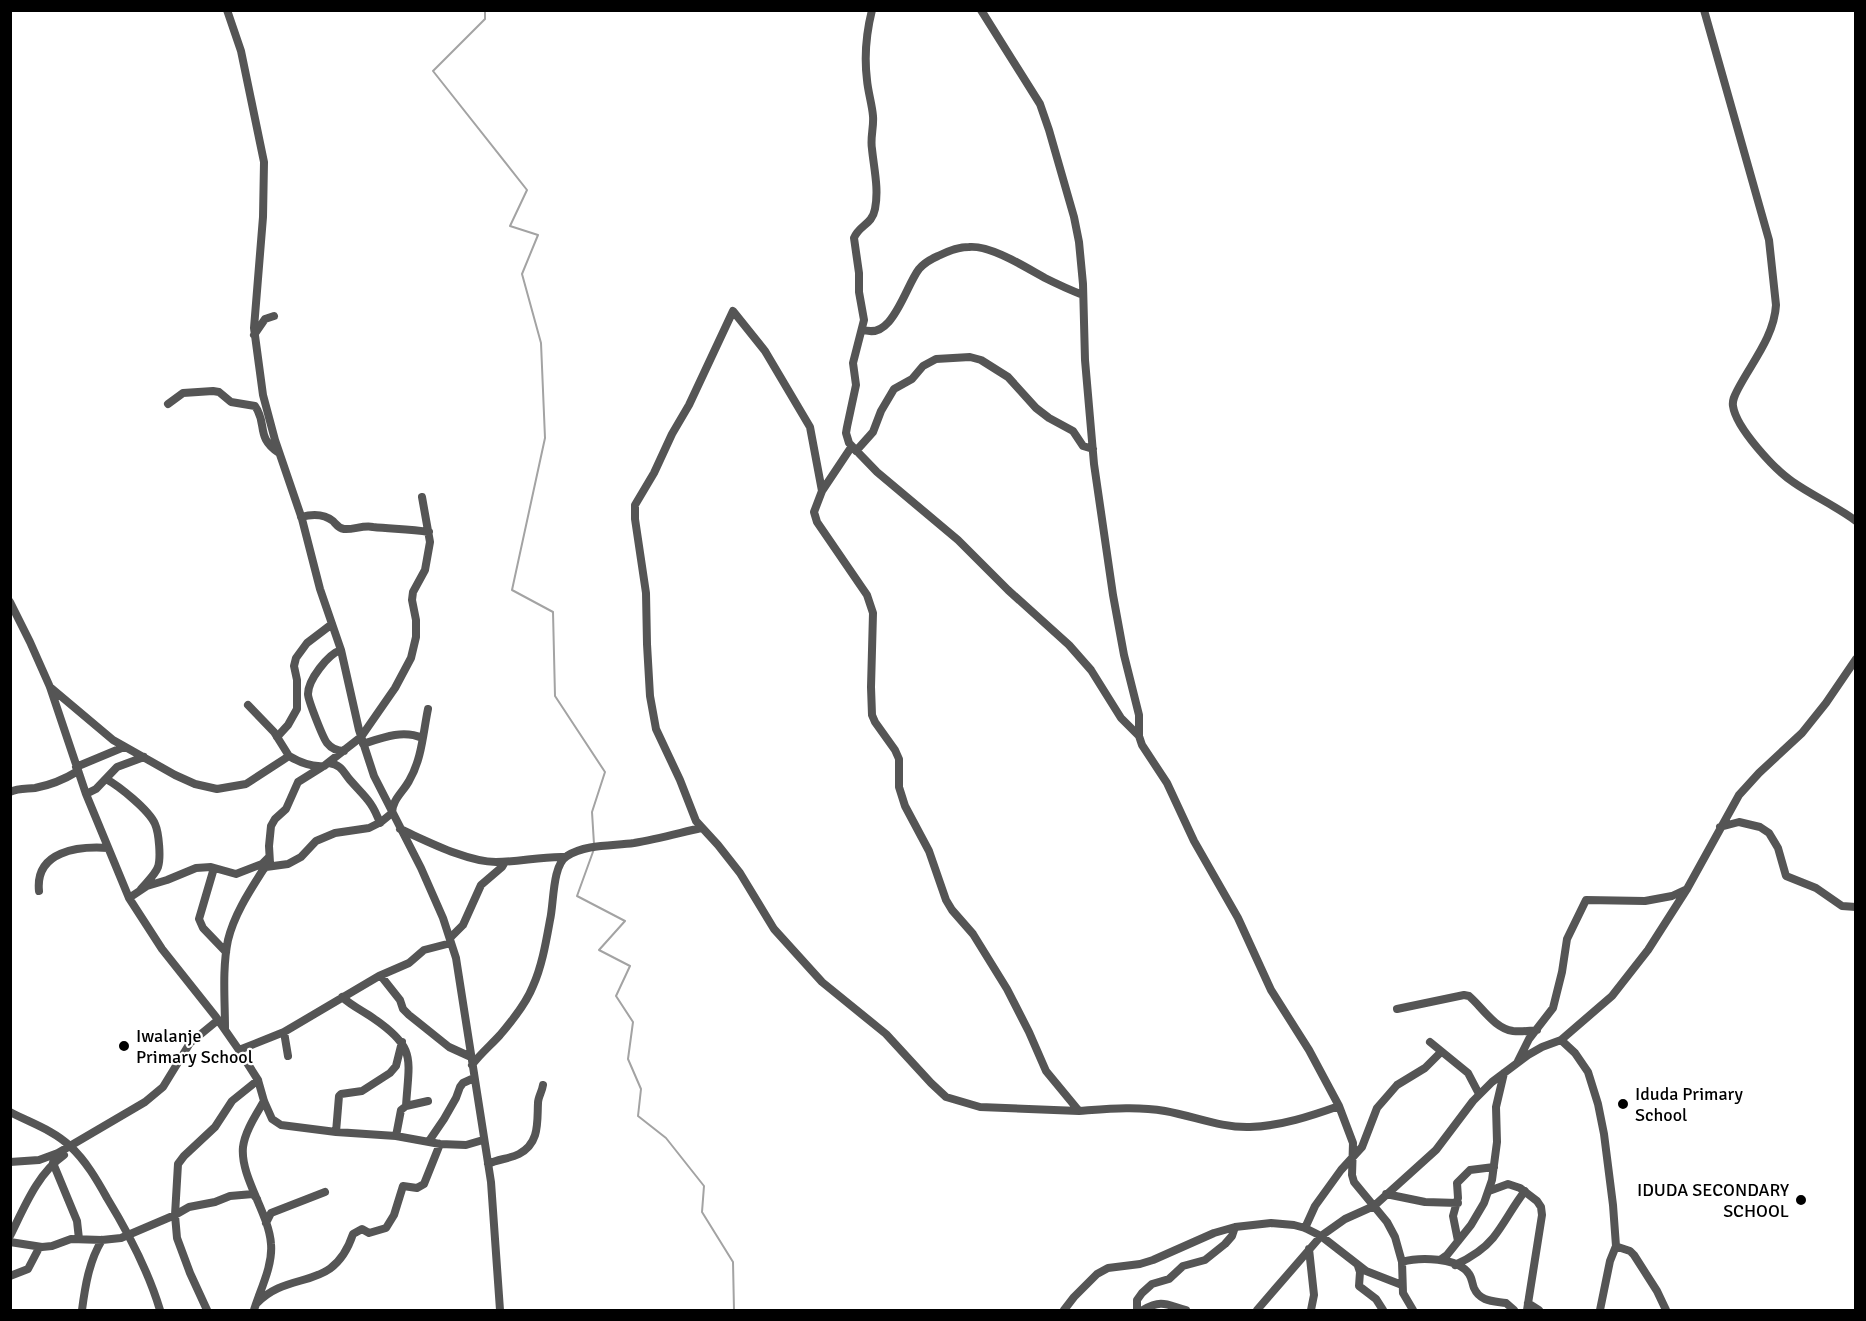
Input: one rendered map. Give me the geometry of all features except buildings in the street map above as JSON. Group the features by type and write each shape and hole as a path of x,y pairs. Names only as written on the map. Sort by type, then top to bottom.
{"street":[{"path":"227,10 241,51 265,173 254,336 266,410 301,517 320,589 341,650 362,740 374,776 421,868 451,940 461,985 491,1182 500,1311"},
{"path":"872,10 865,52 873,117 872,148 876,206 873,217 854,238 859,292 864,312 853,363 856,385 847,437 854,449 876,472 958,540 1008,590 1069,645 1091,670 1120,717 1139,736"},
{"path":"981,10 1035,94 1044,114 1076,225 1081,262 1085,360 1093,449 1113,595 1124,655 1139,715 1139,736 1142,745 1167,783 1194,841 1238,918 1273,994 1309,1050 1339,1106 1353,1143 1352,1175 1354,1182 1387,1222 1395,1237 1402,1262 1403,1293 1413,1311"},
{"path":"1704,10 1769,240 1776,306 1776,316 1768,337 1733,399 1735,413 1755,445 1777,470 1795,484 1856,521"},
{"path":"862,329 874,332 882,329 888,323 914,277 926,262 938,255 969,247 1011,259 1044,278 1083,295"},
{"path":"822,491 808,422 765,351 733,311 696,392 638,499 634,511 647,602 647,644 654,721 660,740 701,828 731,862 768,920 792,950 822,982 886,1034 946,1097 980,1107 1078,1111 1113,1108 1155,1109 1207,1122 1248,1127 1288,1122 1339,1106"},
{"path":"254,336 265,319 274,316"},
{"path":"1078,1111 1046,1071 1007,989 973,934 946,900 929,851 905,806 899,787 898,759 895,750 872,715 873,613 871,605 863,589 817,522 814,512 822,491 845,455 871,437 881,411 894,389 912,380 923,366 936,360 970,357 981,360 1008,377 1036,408 1076,434 1083,446 1093,449"},
{"path":"168,404 183,393 213,391 219,392 231,402 255,406 259,411 261,429 266,441 280,453"},
{"path":"362,740 411,658 416,638 413,592 425,570 430,542 422,497"},
{"path":"301,517 319,515 329,518 340,528 345,529 372,526 429,532"},
{"path":"10,602 50,687 86,794 129,898 162,949 239,1050 258,1080 272,1119 280,1125 396,1136 440,1144 466,1145 483,1140"},
{"path":"277,737 288,725 297,709 297,680 294,666 296,658 307,643 332,624"},
{"path":"341,650 334,652 315,674 308,693 324,739 333,748 344,751"},
{"path":"1257,1311 1321,1236 1345,1219 1374,1206 1436,1150 1479,1094 1504,1073 1542,1047 1561,1040 1597,1011 1625,982 1687,889 1739,795 1802,733 1856,659"},
{"path":"50,687 113,740 195,784 217,789 246,784 289,756"},
{"path":"248,705 277,737 289,756 301,762 342,768 348,778 366,795 380,823"},
{"path":"392,813 392,805 409,782 418,762 428,709"},
{"path":"225,1029 226,952 231,932 242,905 269,862 271,826 286,809 298,782 362,740 405,734 422,738"},
{"path":"10,792 53,783 106,753 124,747"},
{"path":"86,794 96,789 112,770 144,757"},
{"path":"106,779 128,794 155,824 158,867 140,890"},
{"path":"129,898 140,890 196,868 214,868 236,874 269,862 282,866 301,857 316,841 335,833 369,828 380,823 392,813"},
{"path":"1720,827 1739,822 1765,830 1774,838 1786,876 1816,888 1842,906 1856,907"},
{"path":"400,829 468,857 489,862 505,862 565,857 594,848 634,843 701,828"},
{"path":"39,891 40,872 51,860 77,848 108,848"},
{"path":"471,1061 500,1035 524,1004 532,989 538,974 551,918 558,868 565,857"},
{"path":"239,1050 284,1032 342,997 409,963 424,950 451,940 463,925 481,885 505,862"},
{"path":"214,868 199,919 203,928 226,952"},
{"path":"1517,1064 1525,1046 1555,1004 1563,972 1567,939 1586,900 1645,901 1672,896 1687,889"},
{"path":"381,976 398,996 403,1009 409,1016 471,1061"},
{"path":"1397,1009 1464,995 1469,996 1492,1019 1507,1030 1520,1032 1537,1030"},
{"path":"342,997 374,1019 406,1047 409,1059 406,1106"},
{"path":"10,1171 13,1163 39,1160 58,1154 145,1102 158,1092 185,1049 198,1035 218,1020"},
{"path":"284,1032 288,1056"},
{"path":"1561,1040 1575,1053 1588,1072 1604,1134 1616,1246 1610,1261 1600,1311"},
{"path":"336,1132 339,1096 362,1091 390,1073 396,1066 402,1042"},
{"path":"1430,1042 1468,1073 1479,1094"},
{"path":"1305,1228 1316,1206 1341,1170 1362,1146 1371,1119 1382,1101 1397,1085 1425,1068 1441,1052"},
{"path":"1440,1260 1447,1256 1478,1215 1489,1191 1498,1133 1496,1107 1504,1073"},
{"path":"429,1142 456,1098 460,1087 474,1078"},
{"path":"207,1311 177,1238 175,1215 177,1172 180,1161 215,1127 232,1101 258,1080"},
{"path":"488,1164 518,1155 532,1142 538,1125 538,1102 543,1085"},
{"path":"255,1307 272,1252 266,1223 246,1167 243,1148 264,1101"},
{"path":"396,1136 399,1112 406,1106 428,1101"},
{"path":"10,1112 45,1128 71,1147 89,1168 130,1235 160,1311"},
{"path":"255,1307 263,1296 328,1270 338,1263 356,1232 362,1230 369,1233 386,1228 392,1220 404,1186 417,1188 424,1184 440,1144"},
{"path":"10,1236 27,1201 53,1163 71,1147"},
{"path":"53,1163 77,1221 79,1239"},
{"path":"1458,1241 1453,1216 1458,1203 1456,1188 1459,1179 1470,1170 1494,1167"},
{"path":"1489,1191 1508,1184 1515,1186 1525,1191 1541,1207 1542,1215 1527,1307 1539,1311"},
{"path":"1455,1265 1489,1242 1525,1191"},
{"path":"266,1223 271,1213 325,1192"},
{"path":"10,1242 42,1247 71,1239 116,1239 130,1235 189,1207 215,1202 230,1196 253,1194 257,1199"},
{"path":"1386,1194 1425,1202 1458,1203"},
{"path":"1064,1311 1074,1297 1097,1274 1108,1268 1154,1260 1206,1236 1235,1227 1271,1223 1305,1228 1321,1236 1358,1266 1373,1275 1402,1285"},
{"path":"1137,1311 1137,1300 1152,1284 1167,1280 1184,1266 1202,1261 1222,1248 1232,1236 1235,1227"},
{"path":"82,1311 85,1288 93,1259 102,1240"},
{"path":"10,1275 28,1269 39,1248 42,1247"},
{"path":"1618,1247 1634,1255 1657,1291 1666,1311"},
{"path":"1308,1249 1314,1295 1311,1311"},
{"path":"1402,1262 1420,1259 1440,1260 1455,1265 1470,1275 1474,1288 1482,1297 1492,1302 1506,1303 1514,1311"},
{"path":"1358,1266 1359,1286 1376,1299 1383,1311"},
{"path":"1143,1311 1154,1304 1163,1303 1186,1311"}],"waterway":[{"path":"485,10 485,19 433,71 527,190 510,226 538,235 522,274 541,343 545,438 512,590 553,612 555,696 605,772 592,812 594,844"},
{"path":"594,849 577,896 625,921 599,950 630,966 616,996 633,1022 628,1059 641,1089 638,1116 666,1138 704,1186 702,1212 733,1262 734,1310"}],"place":[{"name":"Iwalanje Primary School","path":"124,1046"},
{"name":"Iduda Primary School","path":"1623,1104"},
{"name":"IDUDA SECONDARY SCHOOL","path":"1801,1200"}]}
